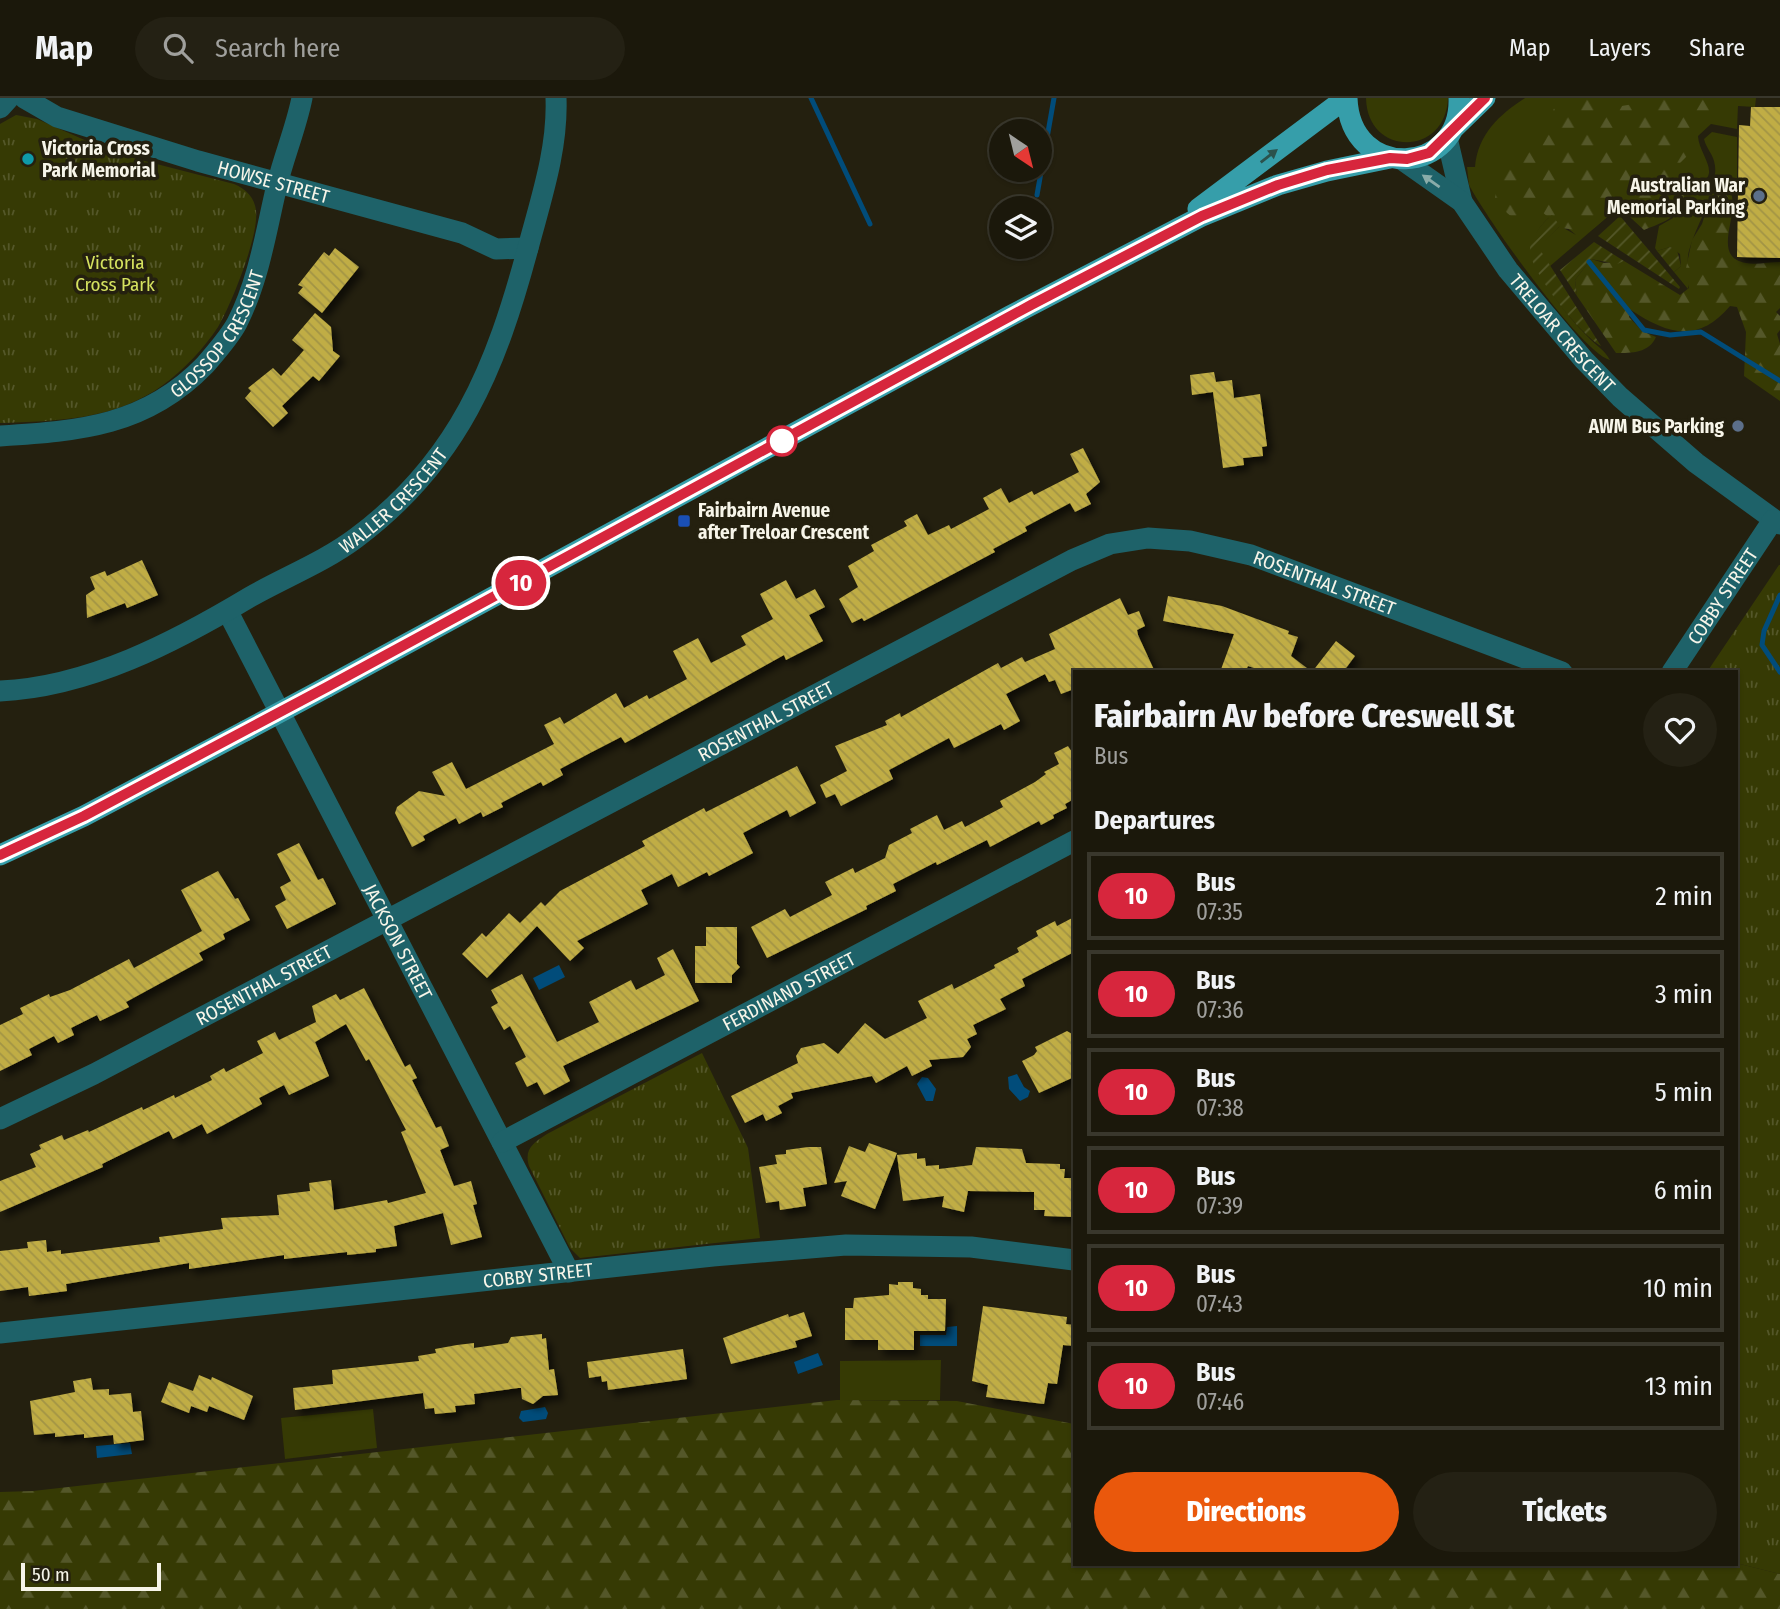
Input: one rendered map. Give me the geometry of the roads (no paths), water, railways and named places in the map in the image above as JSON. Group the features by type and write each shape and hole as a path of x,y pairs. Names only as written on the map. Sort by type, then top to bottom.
{"main road":[{"path":"1347,98 1348,114 1355,134 1374,152 1395,159"},
{"path":"1119,258 1180,222 1347,98"},
{"path":"1450,134 1458,113 1459,98"},
{"path":"0,855 84,816 245,731 1119,258 1202,216 1278,185 1327,170 1429,153 1485,98"}],"street":[{"path":"0,108 9,98"},
{"name":"HOWSE STREET","path":"24,98 57,117 462,233 496,249 528,248"},
{"name":"GLOSSOP CRESCENT","path":"0,436 91,426 141,413 170,396 219,349 237,323 261,256 278,182 302,98"},
{"name":"WALLER CRESCENT","path":"0,691 73,680 140,655 228,612 357,538 403,496 456,433 494,362 508,323 550,167 556,98"},
{"name":"TRELOAR CRESCENT","path":"1450,134 1462,202"},
{"name":"TRELOAR CRESCENT","path":"1395,159 1462,202 1508,270 1597,374 1696,463 1777,522"},
{"name":"COBBY STREET","path":"1673,670 1777,522"},
{"name":"ROSENTHAL STREET","path":"0,1119 94,1074 1072,560 1110,544 1148,538 1190,541 1251,555 1557,670"},
{"name":"JACKSON STREET","path":"228,612 569,1272"},
{"name":"FERDINAND STREET","path":"502,1142 1073,842"},
{"name":"COBBY STREET","path":"0,1333 846,1245 971,1247 1073,1260"}],"water":[{"path":"559,965 565,977 539,990 533,978"},
{"path":"1017,1074 1024,1087 1030,1091 1028,1097 1020,1101 1009,1089 1008,1077"},
{"path":"922,1077 928,1078 936,1089 933,1101 926,1101 917,1084"},
{"path":"957,1326 957,1346 920,1346 920,1335 946,1335 947,1327"},
{"path":"818,1353 823,1365 798,1374 794,1362"},
{"path":"545,1407 548,1413 546,1419 523,1422 519,1418 521,1411"},
{"path":"130,1443 132,1454 97,1458 96,1446"}],"waterway":[{"path":"811,98 870,224"},
{"path":"1037,195 1054,98"},
{"path":"1589,262 1644,330 1670,335 1701,332 1780,381"},
{"path":"1780,595 1764,631 1762,645 1780,672"}],"place":[{"name":"Victoria Cross Park Memorial","path":"28,159"},
{"name":"Australian War Memorial Parking","path":"1759,196"},
{"name":"AWM Bus Parking","path":"1738,426"},
{"name":"Fairbairn Avenue after Treloar Crescent","path":"684,521"}],"park label":[{"name":"Victoria Cross Park","path":"115,273"}]}
